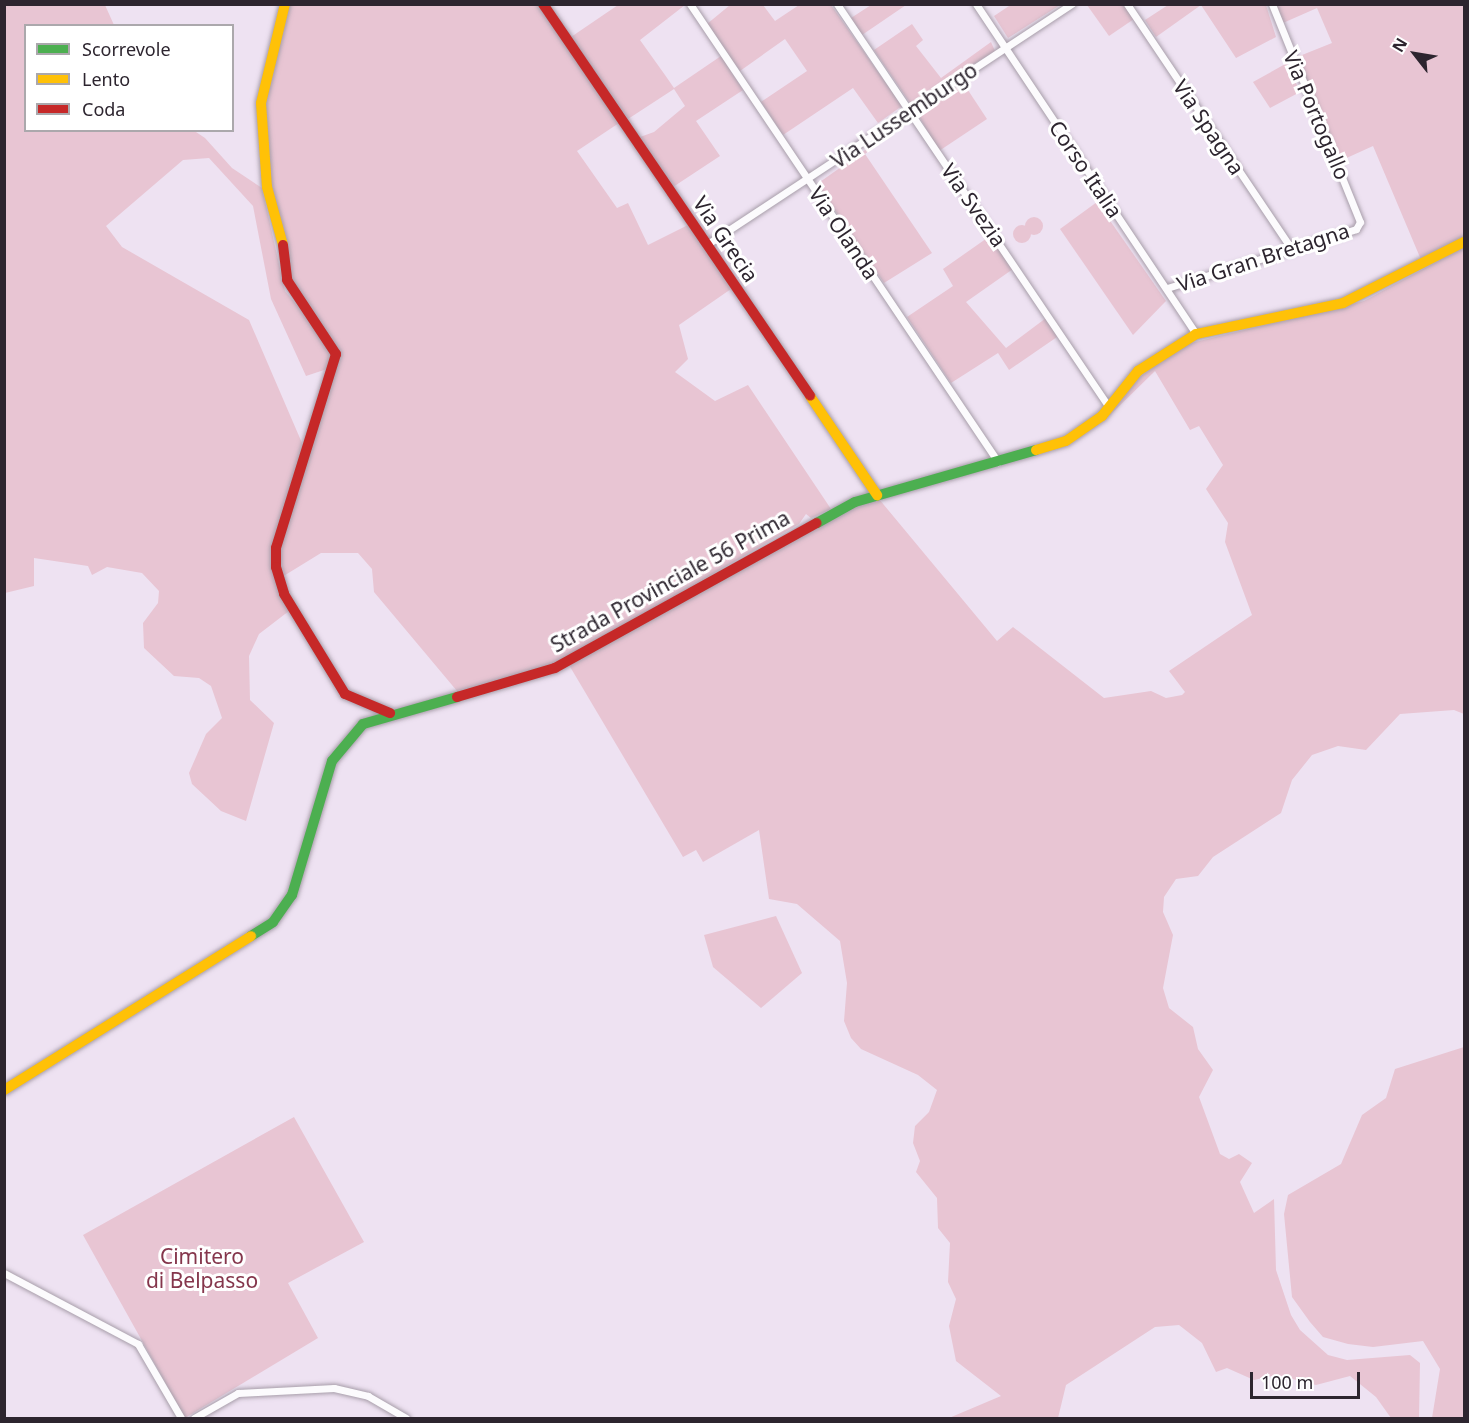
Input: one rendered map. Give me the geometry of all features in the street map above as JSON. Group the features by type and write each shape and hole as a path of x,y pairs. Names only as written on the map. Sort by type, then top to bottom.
{"street":[{"path":"285,4 261,103 265,177 284,247 287,280 336,354 276,548 276,567 284,594 345,694 390,712"},
{"name":"Via Grecia","path":"543,4 877,495"},
{"name":"Via Olanda","path":"690,4 998,462"},
{"name":"Via Svezia","path":"837,4 1108,407"},
{"name":"Corso Italia","path":"976,4 1196,334"},
{"name":"Via Lussemburgo","path":"706,245 1072,4"},
{"name":"Via Spagna","path":"1127,4 1292,250"},
{"name":"Via Portogallo","path":"1272,4 1359,226"},
{"name":"Via Gran Bretagna","path":"1167,288 1292,250 1359,226"},
{"name":"Strada Provinciale 56 Prima","path":"6,1088 273,922 292,895 332,761 349,735 390,712 565,664 789,536 877,495 1066,441 1108,407 1143,366 1196,334 1343,303 1464,242"},
{"path":"4,1273 138,1344 181,1419"},
{"path":"194,1419 238,1393 334,1388 369,1396 406,1419"}],"green space":[{"path":"1012,4 1060,5 1008,38 994,16"},
{"path":"5,5 105,5 114,24 24,24 24,132 196,132 205,138 232,168 262,188 285,291 327,341 332,357 327,369 306,376 271,299 253,206 209,158 183,160 106,226 122,247 249,320 302,443 304,453 272,550 289,611 259,634 249,656 250,700 274,723 246,821 221,811 192,784 189,773 206,734 222,718 211,686 199,678 174,676 144,648 143,623 158,603 159,591 142,573 107,567 92,575 88,566 34,558 34,586 5,593"},
{"path":"289,5 538,5 619,123 577,151 617,208 628,203 648,245 688,225 731,289 679,325 688,359 675,372 715,401 748,385 831,509 811,518 806,514 799,524 578,652 533,674 457,691 374,592 372,569 358,553 321,553 282,577 279,550 340,354 291,279 269,182 265,104"},
{"path":"618,5 685,5 640,40 674,88 721,56 743,90 696,121 720,156 673,187 640,137 654,132 685,106 674,89 628,119 571,37"},
{"path":"730,5 763,5 775,21 799,5 831,5 902,106 878,123 853,88 783,135 761,102 807,71 785,39 740,71 707,24"},
{"path":"871,5 906,5 862,35 851,18"},
{"path":"1087,5 1124,5 1134,19 1109,36"},
{"path":"1168,5 1201,5 1156,37 1145,20"},
{"path":"1201,5 1266,5 1276,37 1236,58"},
{"path":"1275,5 1464,5 1464,238 1422,262 1373,146 1340,161 1297,57 1332,43 1317,8 1283,23"},
{"path":"912,24 923,40 916,46 941,78 991,42 995,51 910,103 874,50"},
{"path":"1287,63 1300,92 1270,108 1253,82"},
{"path":"962,81 987,119 939,151 916,111"},
{"path":"909,119 865,154 932,253 884,283 817,184"},
{"path":"1097,202 1166,301 1133,335 1060,229"},
{"path":"1034,217 1040,220 1043,226 1040,232 1034,235 1028,232 1025,226 1028,220"},
{"path":"1022,225 1028,228 1031,234 1028,240 1022,243 1016,240 1013,234 1016,228"},
{"path":"990,236 1013,269 966,302 1006,348 1046,318 1057,337 1009,370 998,353 951,383 907,317 953,286 943,269"},
{"path":"1464,247 1464,714 1454,710 1400,714 1366,750 1338,746 1312,755 1292,780 1281,813 1213,857 1198,876 1176,879 1164,897 1163,912 1173,935 1163,988 1169,1008 1193,1027 1198,1049 1213,1070 1199,1097 1220,1154 1229,1159 1239,1154 1252,1163 1240,1182 1254,1213 1274,1199 1276,1270 1291,1315 1300,1330 1328,1355 1347,1360 1410,1355 1420,1363 1419,1418 1391,1418 1376,1397 1350,1376 1316,1385 1277,1375 1254,1380 1227,1368 1216,1372 1202,1343 1179,1325 1155,1327 1066,1385 1058,1418 949,1418 1001,1396 956,1361 949,1326 956,1299 948,1282 950,1243 938,1228 937,1198 916,1172 920,1161 913,1143 915,1126 929,1112 937,1090 918,1075 861,1049 851,1038 844,1021 847,983 840,941 797,904 769,899 759,830 703,862 696,850 683,857 569,665 849,509 879,499 997,641 1013,627 1104,698 1151,691 1166,698 1182,695 1185,692 1169,671 1252,615 1225,542 1228,523 1206,489 1223,465 1199,426 1190,430 1155,371 1107,418 1138,378 1187,344 1364,301"},
{"path":"776,916 802,973 761,1008 713,967 704,935"},
{"path":"1464,1047 1464,1418 1432,1418 1440,1369 1423,1341 1373,1347 1348,1344 1323,1337 1310,1322 1292,1297 1284,1214 1288,1195 1341,1164 1362,1115 1386,1098 1395,1069"},
{"name":"Cimitero di Belpasso","path":"294,1117 364,1242 288,1283 318,1338 185,1418 83,1235"}],"traffic: fast":[{"path":"817,523 855,502 1036,450"},
{"path":"251,936 273,922 292,895 332,761 363,724 457,697"}],"traffic: slow":[{"path":"283,245 267,187 261,103 285,4"},
{"path":"1036,450 1066,441 1102,416 1138,371 1196,334 1343,303 1464,242"},
{"path":"810,396 877,495"},
{"path":"4,1090 251,936"}],"traffic: jam":[{"path":"543,4 810,396"},
{"path":"283,245 287,280 336,354 276,548 276,567 284,594 345,694 390,713"},
{"path":"457,697 555,668 817,523"}]}
